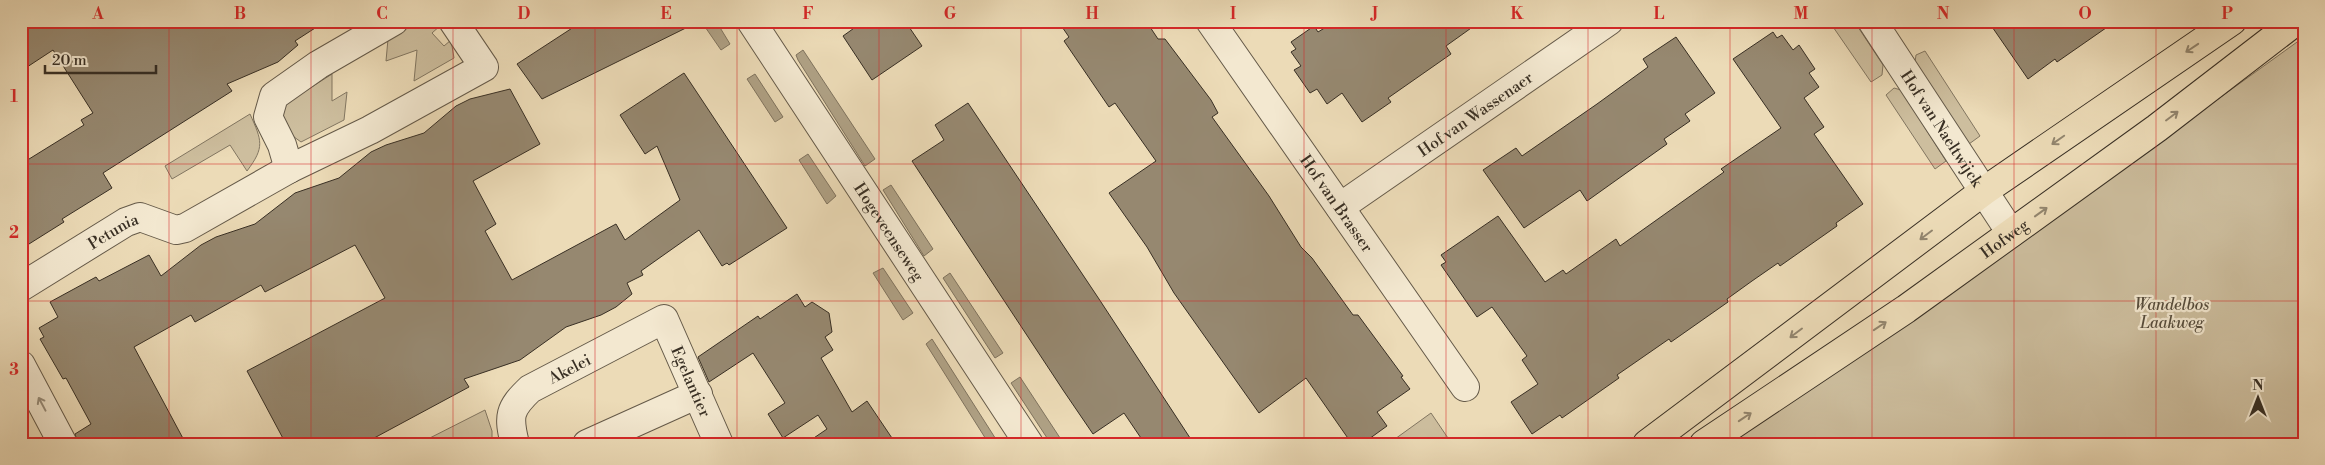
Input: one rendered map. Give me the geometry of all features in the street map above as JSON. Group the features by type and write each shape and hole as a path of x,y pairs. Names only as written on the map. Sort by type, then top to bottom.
{"main road":[{"path":"1648,444 1984,191 2232,21"},
{"name":"Hofweg","path":"1704,444 1898,314 2156,128 2296,21"}],"street":[{"path":"288,169 282,145 268,117 274,96 318,65 394,21"},
{"name":"Petunia","path":"21,288 126,222 140,217 176,230 186,228 288,169 370,130 484,67 454,21"},
{"name":"Hogeveenseweg","path":"751,21 1028,444"},
{"name":"Hof van Brasser","path":"1210,21 1465,387"},
{"name":"Hof van Wassenaer","path":"1340,207 1608,21"},
{"name":"Hof van Naeltwijck","path":"1872,21 2011,233"},
{"name":"Egelantier","path":"664,319 719,444"},
{"name":"Akelei","path":"515,444 509,421 514,404 530,389 664,319"},
{"path":"21,365 63,444"},
{"path":"587,444 698,394"}],"green space":[{"path":"416,21 436,21 441,25 432,33 444,46 451,40 454,58 414,81 417,50 386,61 388,39"},
{"path":"1829,21 1854,21 1883,65 1882,75 1871,82"},
{"name":"Wandelbos Laakweg","path":"2304,37 2304,444 1717,444 1952,291"},
{"path":"1925,51 1980,136 1969,144 1915,62 1916,55"},
{"path":"332,74 332,101 347,92 344,120 301,142 290,134 280,121 285,104"},
{"path":"1894,88 1901,90 1946,161 1935,169 1886,95"},
{"path":"250,114 260,144 257,156 247,171 230,145 172,179 165,166"},
{"path":"485,410 492,431 492,444 465,444 463,439 454,444 418,444"},
{"path":"1431,413 1452,444 1388,444"}],"shaded area":[{"path":"701,21 716,21 730,44 721,50"},
{"path":"803,50 875,159 865,166 798,60 796,55"},
{"path":"755,74 783,117 775,122 747,79"},
{"path":"808,154 836,196 827,204 799,160"},
{"path":"891,185 933,249 924,256 883,190"},
{"path":"883,268 913,313 903,320 873,273"},
{"path":"950,273 1003,353 995,358 943,278"},
{"path":"932,339 999,444 989,444 926,344"},
{"path":"1020,377 1064,444 1051,444 1011,383"}],"building":[{"path":"21,21 326,21 295,41 298,45 278,62 227,84 232,91 103,173 112,188 62,219 64,222 21,249 21,164 84,125 81,120 93,113 53,50 21,71"},
{"path":"583,21 700,21 542,99 517,64"},
{"path":"864,21 905,21 922,46 872,80 843,36"},
{"path":"1058,21 1146,21 1158,39 1165,39 1211,100 1218,113 1212,117 1269,196 1301,247 1312,258 1353,315 1358,315 1403,376 1401,377 1410,389 1377,412 1387,426 1362,444 1352,444 1306,378 1259,413 1174,293 1147,247 1109,193 1156,161 1115,103 1109,107 1064,41 1069,37"},
{"path":"1336,21 1481,21 1446,46 1451,54 1388,98 1391,102 1362,122 1342,93 1327,104 1317,89 1310,93 1294,70 1301,66 1291,52 1296,49 1291,42 1314,26 1318,32"},
{"path":"1988,21 2116,21 2057,62 2055,59 2028,79"},
{"path":"1773,32 1777,38 1782,35 1793,50 1799,45 1815,69 1809,73 1819,87 1804,98 1824,127 1814,134 1863,204 1836,223 1837,226 1780,266 1778,263 1752,281 1727,299 1728,302 1671,342 1669,339 1617,375 1619,378 1562,418 1560,415 1532,434 1511,402 1538,384 1522,360 1527,356 1492,307 1477,317 1441,265 1446,262 1441,255 1498,216 1545,282 1563,270 1566,274 1616,239 1620,246 1724,172 1721,169 1781,128 1733,59"},
{"path":"1676,37 1715,93 1685,114 1690,121 1664,139 1667,144 1587,201 1580,190 1524,228 1483,170 1516,148 1522,156 1648,67 1643,59"},
{"path":"684,73 787,228 729,265 727,263 722,266 699,230 641,271 643,275 627,283 632,294 616,307 601,315 566,327 520,360 464,379 469,387 363,444 286,444 247,371 385,298 355,245 265,292 261,285 195,322 191,315 134,347 186,444 78,444 75,434 91,424 66,378 63,379 40,339 44,337 39,328 58,317 50,302 96,277 99,281 149,255 161,276 201,245 216,237 255,224 295,193 339,178 371,152 386,145 424,133 456,106 470,99 510,89 540,144 473,181 496,224 485,231 512,280 616,224 625,240 680,200 657,146 645,154 620,115"},
{"path":"968,103 1194,444 1145,444 1124,413 1093,434 1063,390 912,161 944,140 935,125"},
{"path":"797,294 805,307 812,302 829,313 832,332 825,337 833,350 821,358 852,412 867,401 896,444 805,444 827,429 818,415 783,438 768,414 785,403 753,353 709,382 698,357 758,316 760,319"}]}
